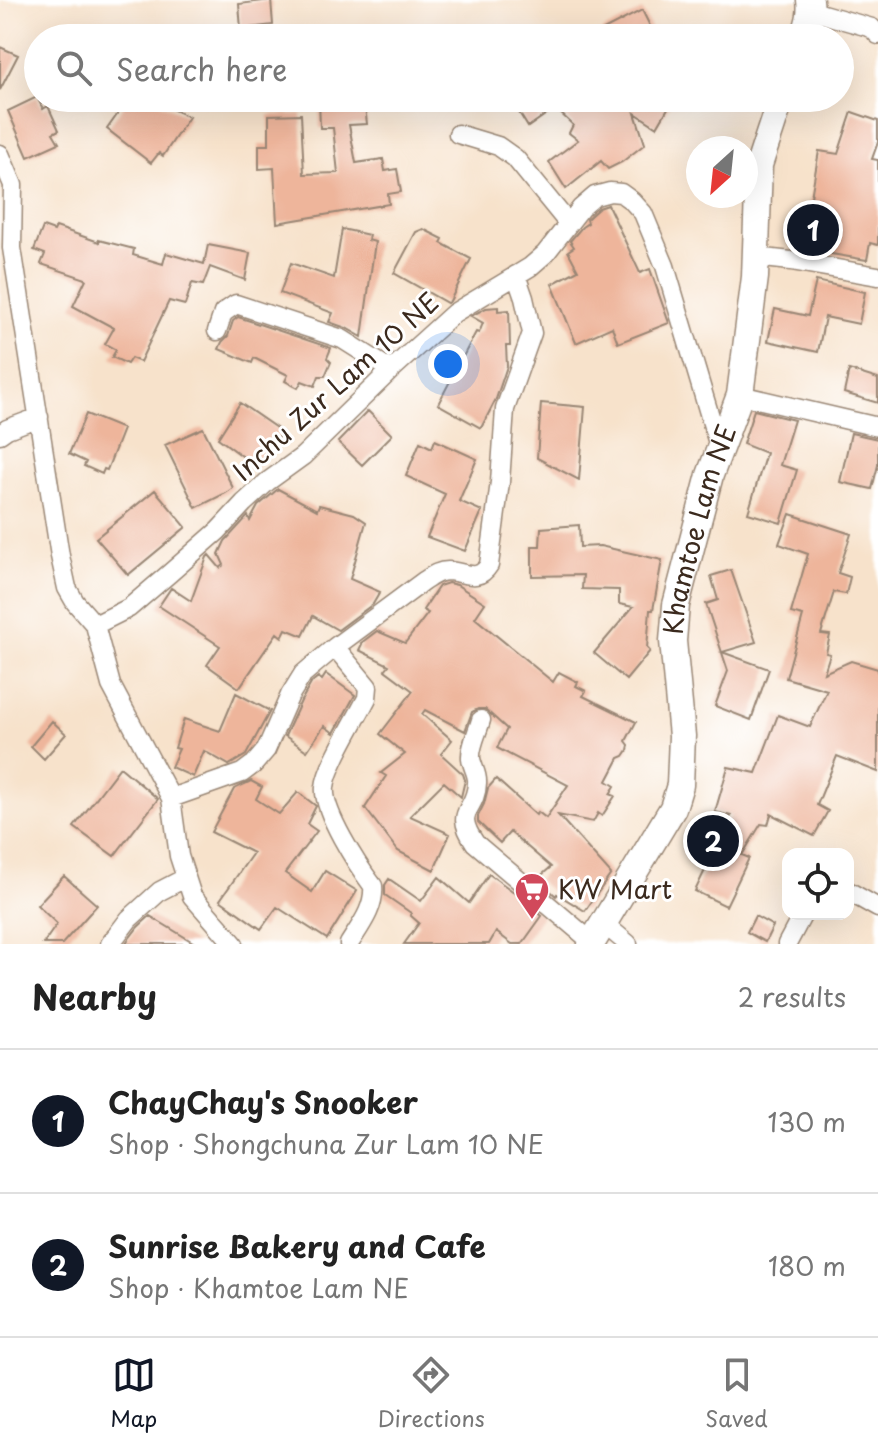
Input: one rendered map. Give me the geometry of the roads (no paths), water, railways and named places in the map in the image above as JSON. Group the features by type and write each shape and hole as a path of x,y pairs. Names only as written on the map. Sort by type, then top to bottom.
{"main road":[{"name":"Khamtoe Lam NE","path":"596,936 673,808 680,785 682,736 673,621 710,475 740,395 755,277 759,165 776,112"}],"street":[{"path":"811,6 872,28 878,35"},
{"path":"458,134 498,146 515,158 568,223"},
{"path":"0,154 13,185 12,248 67,588 95,625 111,685 171,798 179,856 192,896 234,944"},
{"name":"Inchu Zur Lam 10 NE","path":"95,625 129,608 170,573 267,482 303,456 454,313 530,267 595,196 621,193 643,213 665,266 720,450"},
{"path":"756,259 791,261 878,276"},
{"path":"171,798 242,773 254,764 266,750 290,695 303,674 438,572 450,571 476,577 484,573 489,565 500,482 505,409 532,333 516,275"},
{"path":"217,331 223,313 236,304 342,339 391,370"},
{"path":"740,395 878,427"},
{"path":"0,434 39,417"},
{"path":"335,647 368,687 367,698 327,774 324,790 327,809 373,886 371,907 349,944"},
{"path":"481,720 470,756 478,779 476,792 463,817 475,843 596,936 628,944"},
{"path":"110,944 129,919 160,891 185,878"},
{"path":"854,894 878,908"},
{"path":"787,944 800,920"}],"place":[{"name":"ChayChay's Snooker","path":"813,230"},
{"name":"Sunrise Bakery and Cafe","path":"713,841"},
{"name":"KW Mart","path":"532,921"}]}
